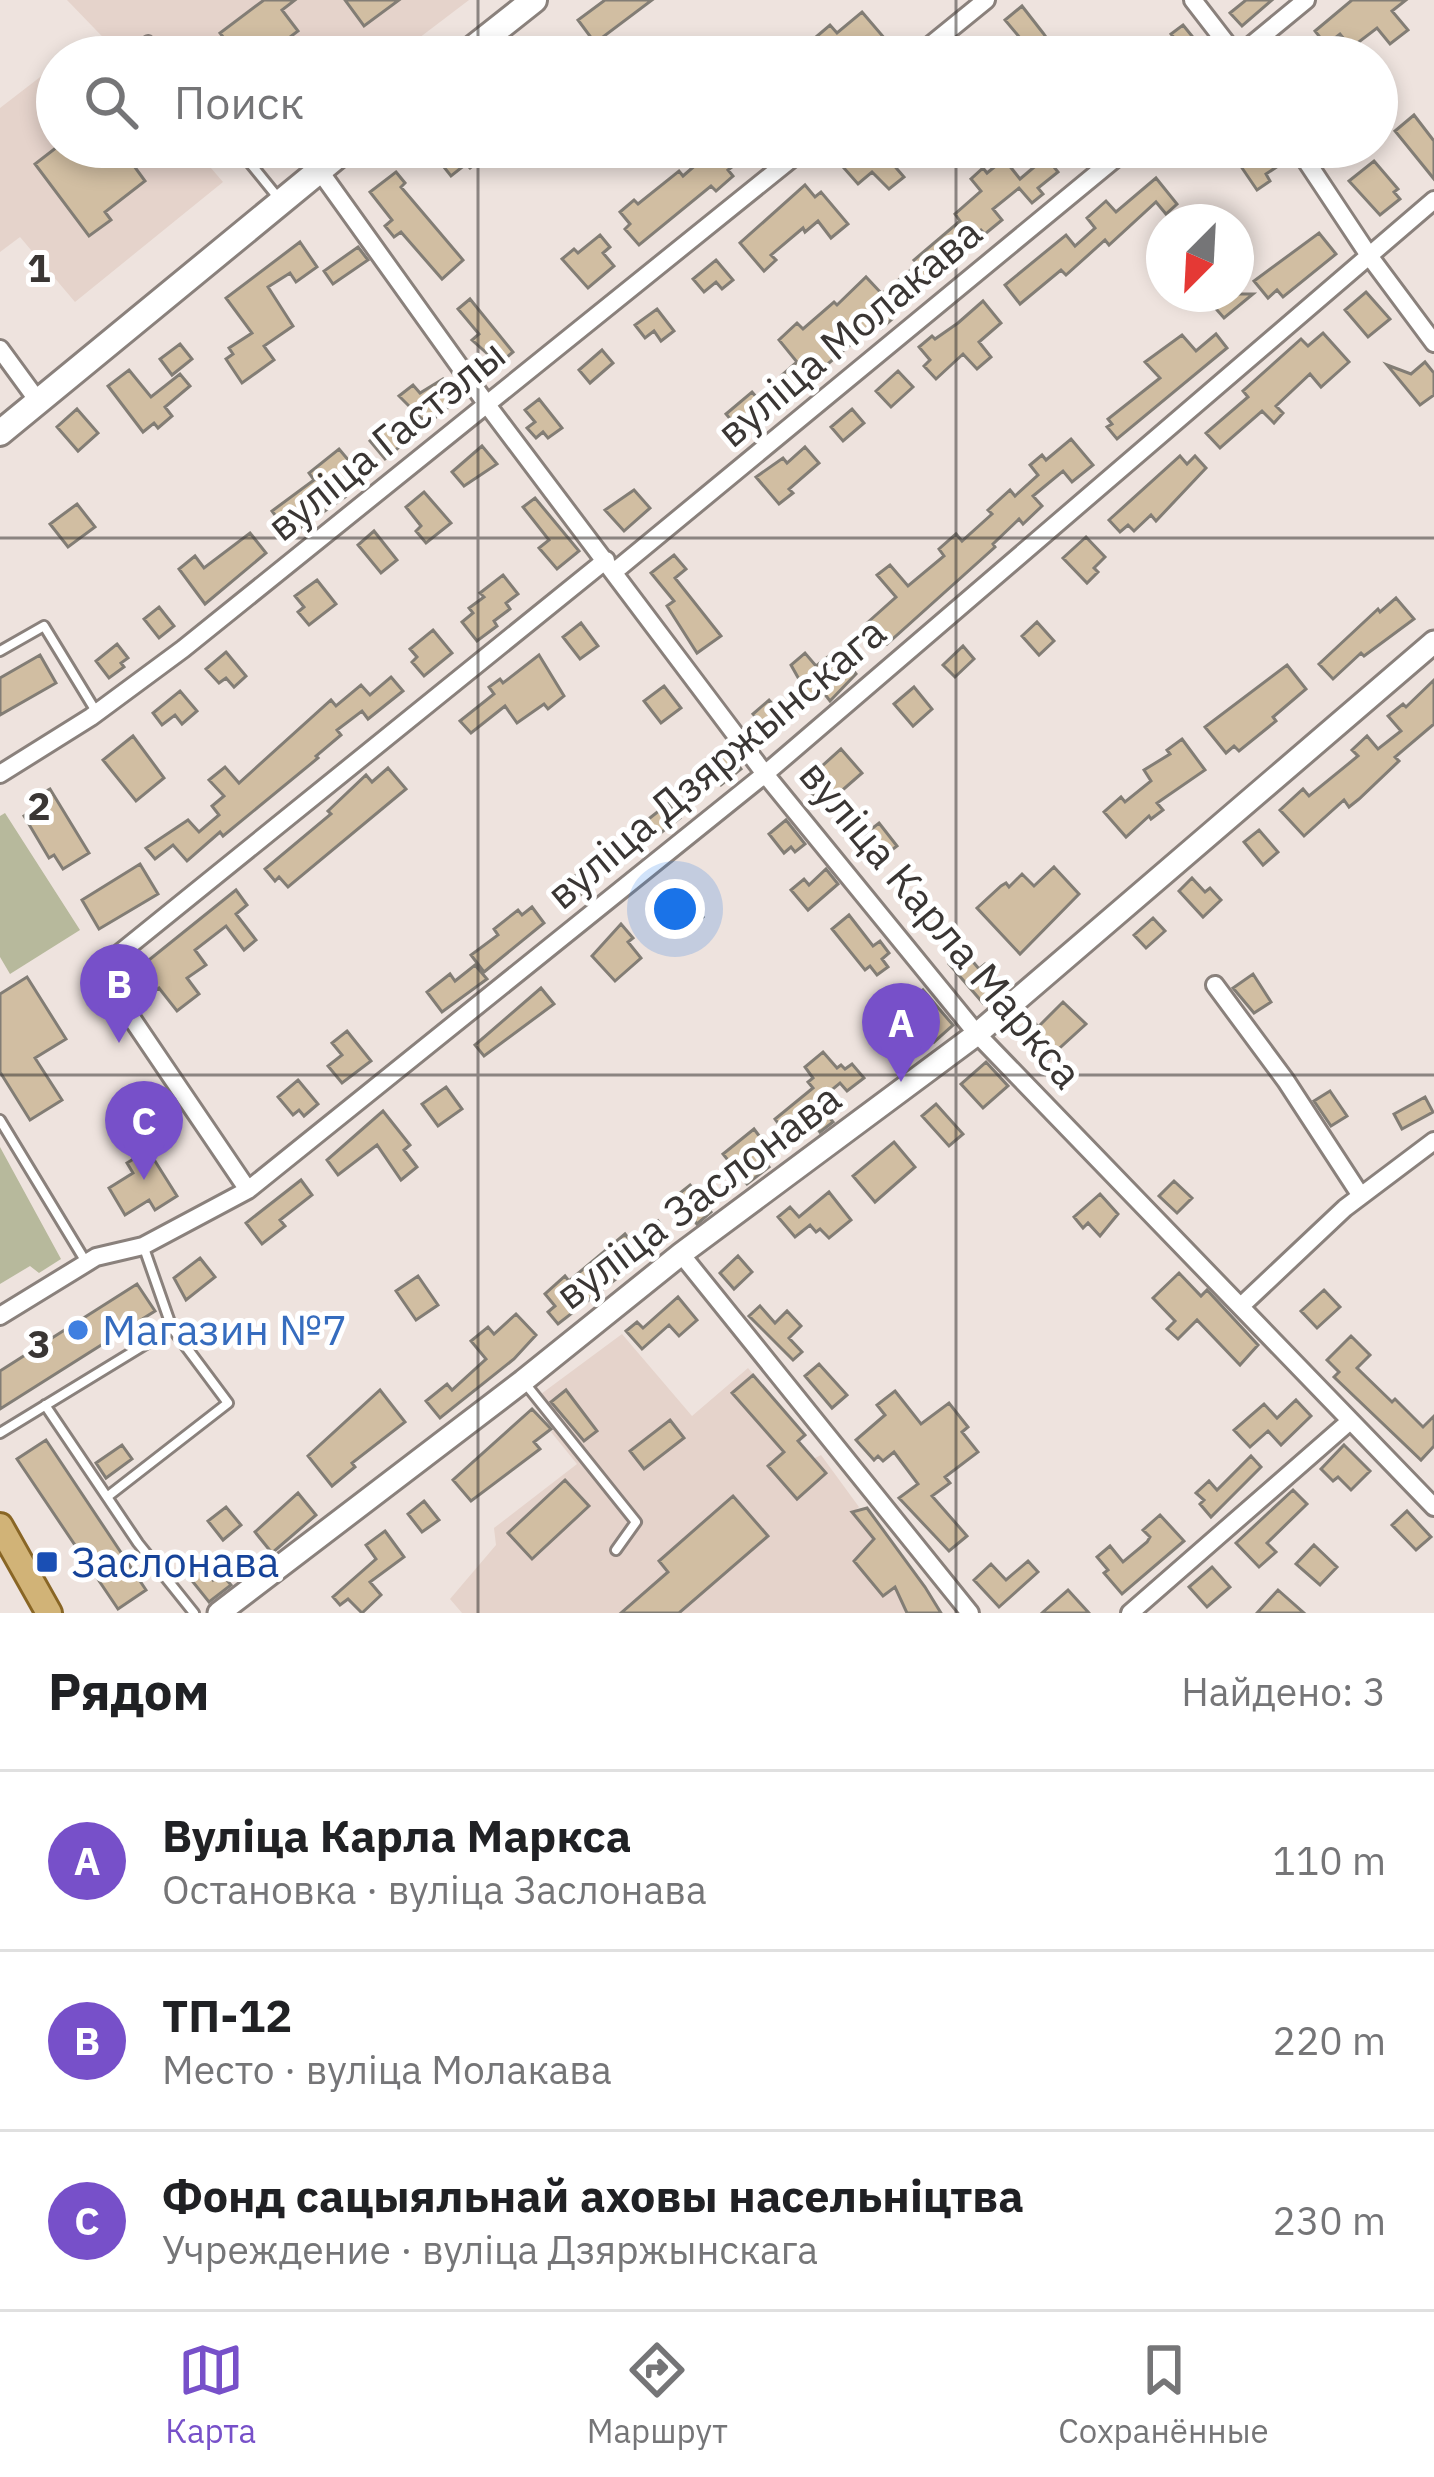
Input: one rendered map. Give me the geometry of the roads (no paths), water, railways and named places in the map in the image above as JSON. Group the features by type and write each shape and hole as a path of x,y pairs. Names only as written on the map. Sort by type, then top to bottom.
{"main road":[{"path":"489,36 534,0"},
{"path":"0,434 322,168"},
{"path":"0,1526 50,1613"}],"street":[{"path":"942,36 986,0"},
{"path":"1193,0 1221,36"},
{"path":"1262,36 1306,0"},
{"name":"вуліца Гастэлы","path":"0,774 97,713 488,406 780,168"},
{"name":"вуліца Молакава","path":"248,1190 99,970 611,566 1103,168"},
{"path":"1311,168 1434,343"},
{"name":"вуліца Карла Маркса","path":"319,170 488,406 765,774 977,1034 1434,1507"},
{"name":"вуліца Дзяржынскага","path":"0,1316 96,1257 143,1246 248,1190 765,774 1434,200"},
{"path":"0,349 38,401"},
{"name":"вуліца Заслонава","path":"221,1613 681,1254 977,1034 1434,642"},
{"path":"1215,985 1361,1196"},
{"path":"1241,1306 1361,1196 1434,1142"},
{"path":"681,1254 970,1613"},
{"path":"1130,1613 1350,1421"}],"lane":[{"path":"254,168 281,201"},
{"path":"0,651 44,626 97,713"},
{"path":"0,1120 86,1263"},
{"path":"107,1497 227,1403 172,1328 143,1246"},
{"path":"0,1433 172,1328"},
{"path":"523,1381 636,1522 616,1550"},
{"path":"45,1405 194,1613"}],"place":[{"name":"ТП-12","path":"119,1043"},
{"name":"Вуліца Карла Маркса","path":"901,1082"},
{"name":"Фонд сацыяльнай аховы насельніцтва","path":"144,1180"},
{"name":"Магазин №7","path":"78,1330"},
{"name":"Заслонава","path":"47,1562"}]}
